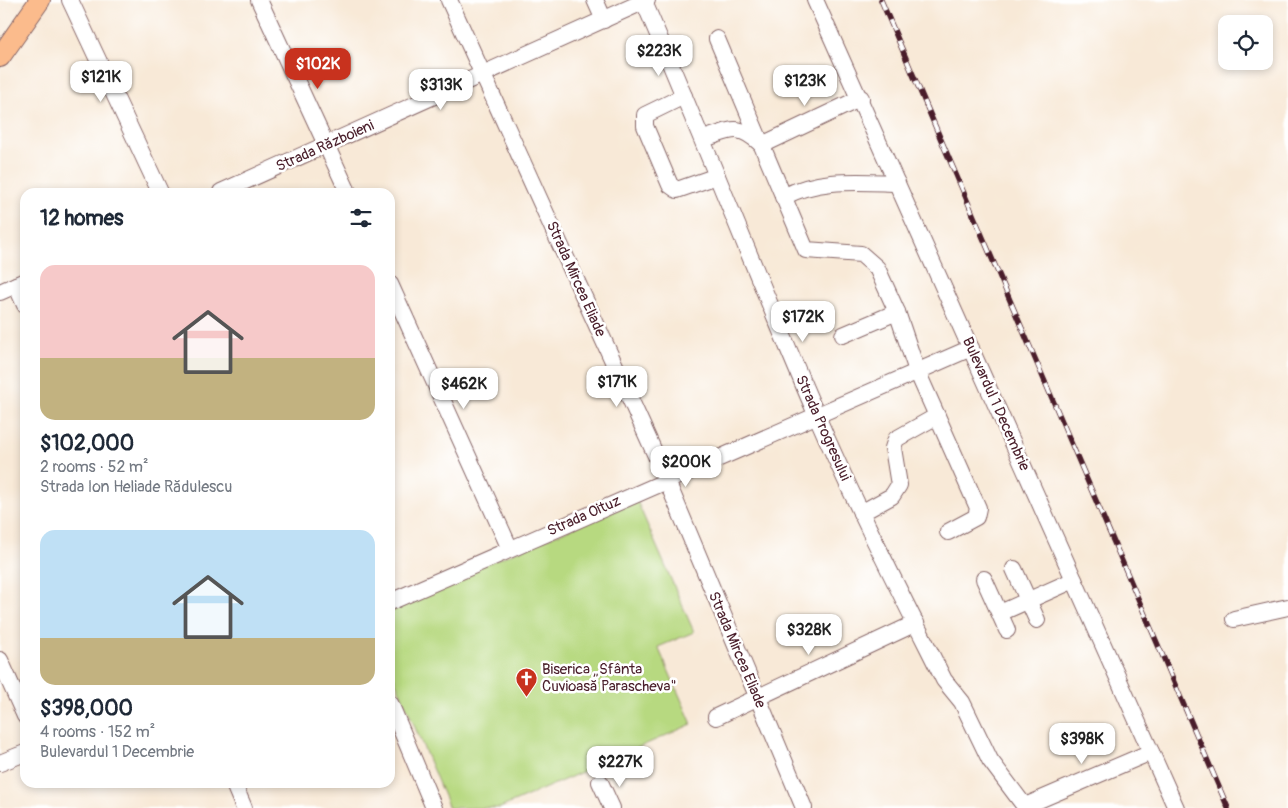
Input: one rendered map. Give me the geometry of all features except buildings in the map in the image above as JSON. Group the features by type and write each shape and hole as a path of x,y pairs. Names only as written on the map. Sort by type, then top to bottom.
{"main road":[{"path":"0,57 40,0"}],"street":[{"path":"70,0 158,188"},
{"path":"259,0 346,188"},
{"name":"Strada Mircea Eliade","path":"449,0 666,480 804,808"},
{"path":"595,0 604,20"},
{"name":"Bulevardul 1 Decembrie","path":"815,0 1176,808"},
{"name":"Strada Războieni","path":"230,188 646,1"},
{"name":"Strada Progresului","path":"646,1 816,414 861,513 944,680 962,702 990,760 1026,807"},
{"path":"717,39 806,250 861,254 877,268 897,312 917,371 978,508 976,517 948,532"},
{"path":"684,96 645,115 645,126 670,185 677,190 717,176"},
{"path":"762,145 860,98"},
{"path":"704,139 736,129 746,131 762,145"},
{"path":"783,197 801,188 836,181 897,182"},
{"path":"0,292 20,283"},
{"path":"395,295 510,549"},
{"path":"844,335 897,312"},
{"name":"Strada Oituz","path":"395,600 816,414 971,348"},
{"path":"861,513 892,496 899,485 893,448 896,440 937,416"},
{"path":"1014,569 1037,620"},
{"path":"984,579 1008,630"},
{"path":"1000,614 1074,580"},
{"path":"1234,619 1288,608"},
{"path":"716,717 916,623"},
{"path":"0,660 20,705"},
{"path":"395,715 434,808"},
{"path":"1026,807 1151,752"},
{"path":"0,763 20,755"},
{"path":"600,782 612,808"},
{"path":"236,788 244,808"}],"green space":[{"path":"637,501 694,632 658,647 692,724 500,808 449,808 395,680 395,602"}],"railway":[{"path":"881,0 1228,808"}],"place":[{"name":"Biserica „Sfânta Cuvioasă Parascheva\"","path":"526,697"}]}
